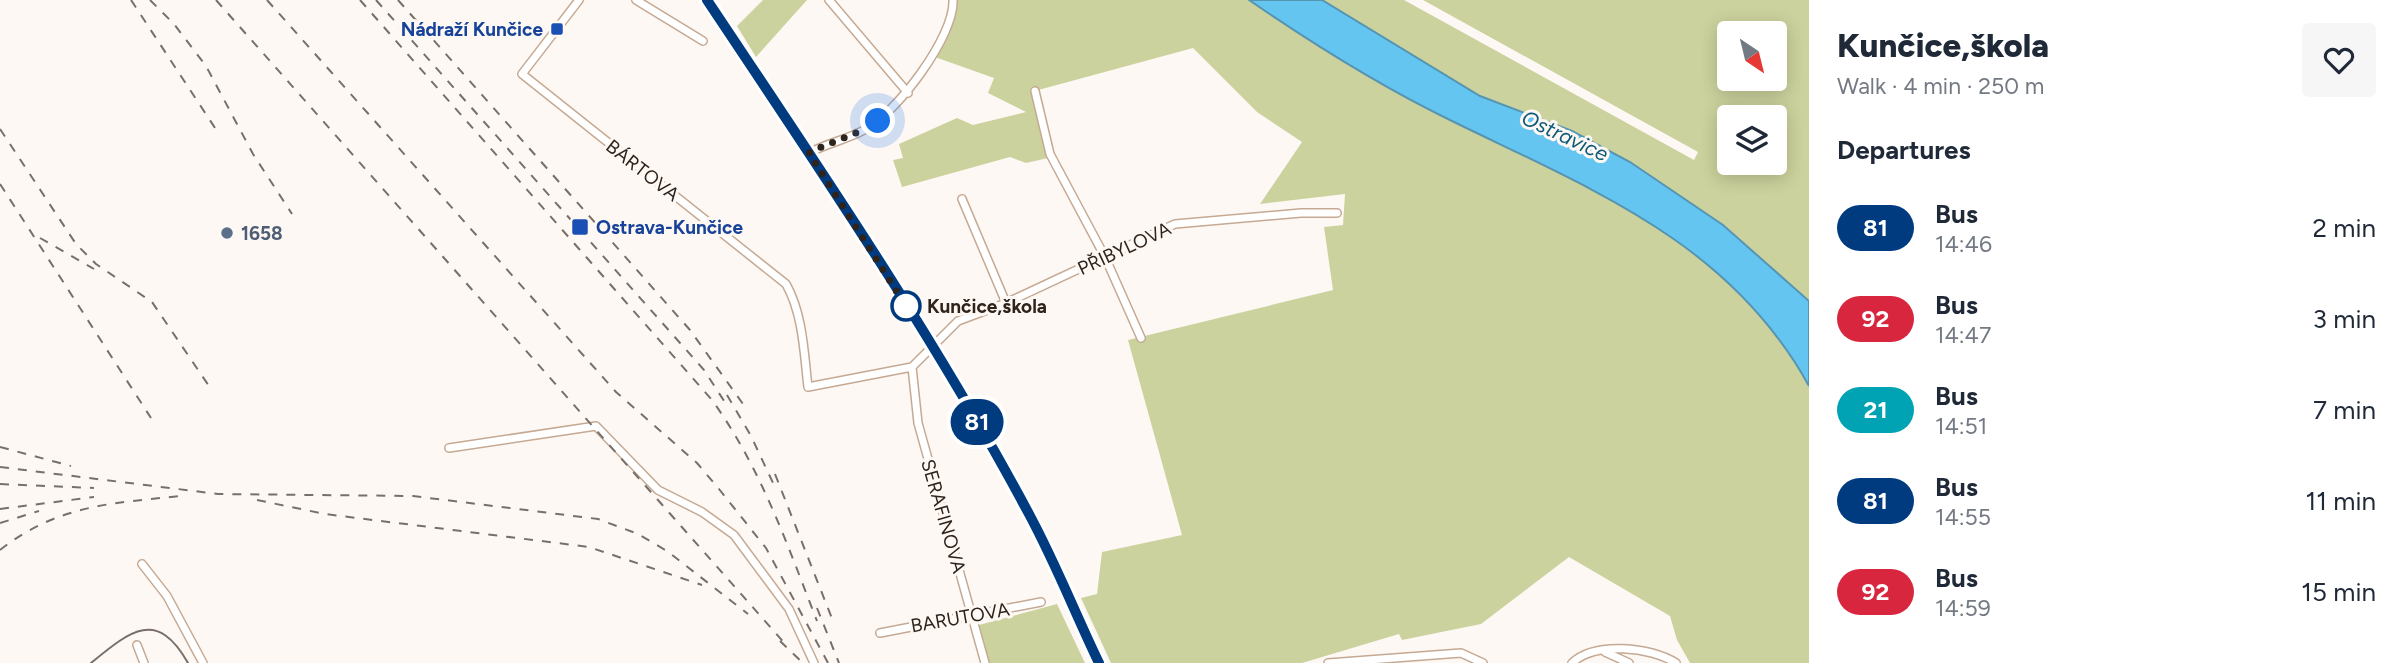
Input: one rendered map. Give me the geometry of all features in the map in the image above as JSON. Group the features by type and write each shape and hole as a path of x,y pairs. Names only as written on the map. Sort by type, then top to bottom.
{"main road":[{"path":"707,0 809,153 932,348 1030,515 1099,663"}],"street":[{"name":"BÁRTOVA","path":"579,0 522,74 786,284 792,295 802,336 808,387 912,367"},
{"path":"636,0 703,41"},
{"path":"828,0 908,93"},
{"path":"809,153 831,141 863,131 893,110 908,93 945,31 954,0"},
{"path":"1035,92 1050,153 1105,257 1141,338"},
{"path":"962,199 1006,303"},
{"name":"PŘIBYLOVA","path":"912,367 958,321 1006,303 1185,221 1337,213"},
{"name":"SERAFINOVA","path":"912,367 918,423 985,663"},
{"path":"449,448 596,426 658,490 702,512 734,535 789,609 809,647 814,663"},
{"path":"142,564 167,596 204,663"},
{"name":"BARUTOVA","path":"880,633 961,615 972,616 1041,602"},
{"path":"137,645 144,663"},
{"path":"1572,663 1581,654 1601,650 1663,654 1676,663"},
{"path":"1601,650 1629,663"},
{"path":"1328,663 1461,653 1483,663"}],"green space":[{"path":"763,0 807,0 756,57 737,26"},
{"path":"956,0 1249,0 1382,84 1613,199 1686,245 1747,298 1789,349 1809,385 1809,663 1690,663 1677,640 1670,616 1569,557 1481,624 1402,640 1399,634 1302,663 1111,663 1081,598 1097,594 1102,552 1182,535 1128,340 1333,290 1324,227 1343,225 1345,194 1260,204 1302,142 1257,112 1193,48 1031,92 1048,158 1026,163 1010,157 902,187 893,160 903,158 899,144 957,118 973,125 1026,112 988,93 994,78 932,56 953,25"},
{"path":"1322,0 1404,0 1694,160 1698,152 1423,0 1809,0 1809,300 1724,225 1630,162 1572,131 1480,96"},
{"path":"1057,604 1085,663 989,663 979,625"}],"water":[{"name":"Ostravice","path":"1249,0 1322,0 1480,96 1572,131 1630,162 1723,225 1809,301 1809,386 1776,336 1739,293 1697,256 1604,196 1373,79"}],"tram line":[{"path":"91,663 118,642 142,630 154,630 165,635 177,646 188,663"}],"railway":[{"path":"131,0 219,134"},
{"path":"150,0 174,24 206,66 253,154 292,214"},
{"path":"216,0 787,646"},
{"path":"267,0 616,392 697,463 766,548 828,663"},
{"path":"360,0 712,400 745,452 759,480 784,535 817,621"},
{"path":"376,0 704,370 728,407"},
{"path":"398,0 690,330 743,404"},
{"path":"0,129 76,244 96,264 152,302 209,386"},
{"path":"0,184 151,418"},
{"path":"40,238 94,269"},
{"path":"727,395 751,436 774,485"},
{"path":"0,447 71,466"},
{"path":"0,467 218,494 413,496 598,519 638,534 667,551 748,614"},
{"path":"775,474 833,621"},
{"path":"0,484 94,488"},
{"path":"0,550 21,535 64,515 108,504 181,496"},
{"path":"0,509 94,497"},
{"path":"257,500 325,514 589,547 702,585"},
{"path":"0,523 39,511"},
{"path":"817,608 839,663"},
{"path":"780,641 803,663"}],"bus line":[{"name":"81","path":"707,0 816,163 1001,463 1030,515 1099,663"}],"place":[{"name":"Nádraží Kunčice","path":"557,29"},
{"name":"Ostrava-Kunčice","path":"580,227"},
{"name":"1658","path":"227,233"},
{"name":"Kunčice,škola","path":"906,306"}],"route":[{"path":"878,121 863,131 831,141 809,153 906,306"}]}
